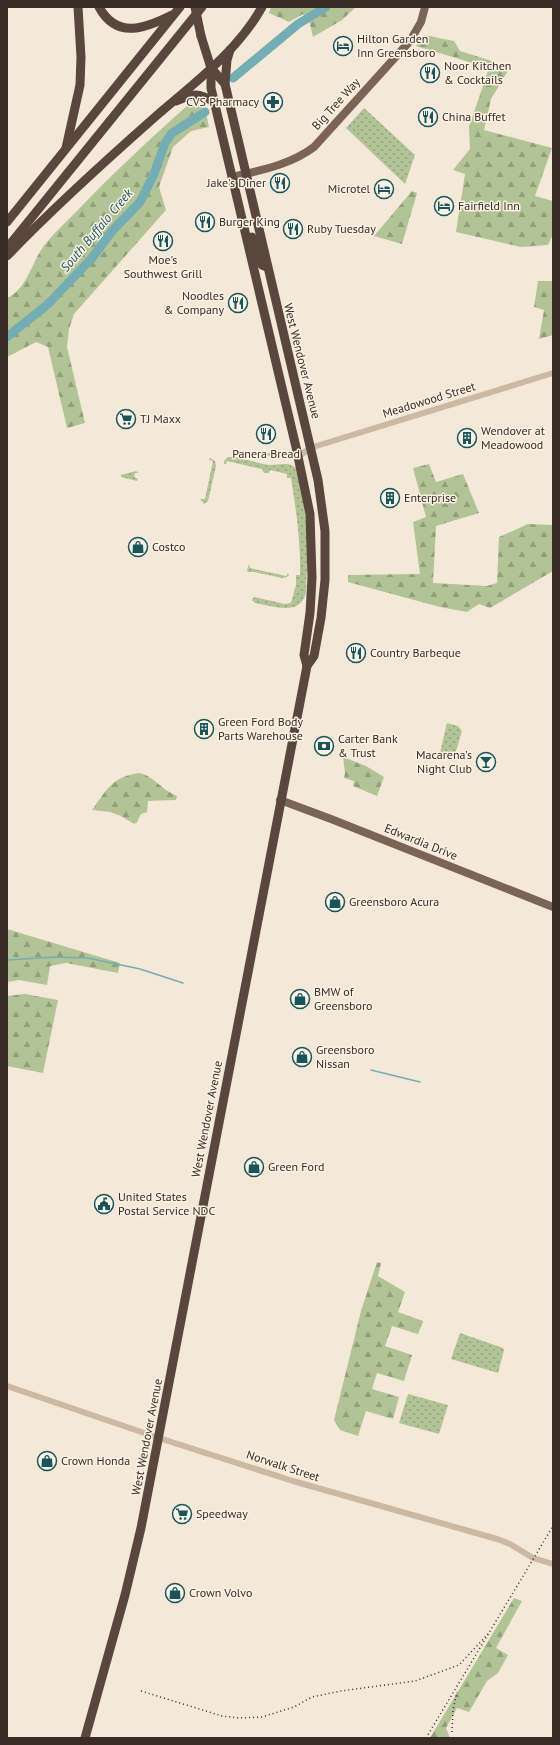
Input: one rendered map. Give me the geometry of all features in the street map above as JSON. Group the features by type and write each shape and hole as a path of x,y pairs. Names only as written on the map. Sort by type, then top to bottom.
{"highway":[{"path":"65,150 80,85 81,57 78,7"},
{"path":"99,7 113,22 128,28 148,27 177,10"},
{"name":"West Wendover Avenue","path":"195,7 201,36 211,68 211,88 214,102 233,177 306,491 312,532 311,603 304,655 307,666"},
{"path":"7,248 202,7"},
{"path":"7,256 38,223 94,171 230,50 256,19 262,7"},
{"path":"7,222 177,10"},
{"path":"225,84 227,60 230,50"},
{"name":"West Wendover Avenue","path":"85,1738 130,1575 159,1438 280,800 307,666 314,656 321,618 325,580 326,545 324,512 310,448 225,84 211,68"},
{"path":"171,103 196,94 202,95 214,102"},
{"path":"243,223 252,237 262,265 267,267"}],"main road":[{"name":"Big Tree Way","path":"233,177 270,168 292,160 314,146 410,41 421,22 426,7"},
{"name":"Edwardia Drive","path":"280,800 553,907"}],"street":[{"name":"Meadowood Street","path":"298,457 310,448 553,373"},
{"name":"Meadowood Street","path":"296,447 310,448"},
{"name":"Norwalk Street","path":"7,1386 159,1438 311,1486 497,1538 533,1558 553,1564"}],"green space":[{"path":"271,7 356,7 342,20 313,37 309,20 303,14 289,22 269,13"},
{"path":"424,35 454,41 460,51 492,61 509,69 491,99 484,130 552,148 535,196 553,201 553,234 548,245 521,247 456,232 465,174 453,170 470,149 469,127 489,68 416,46"},
{"path":"195,102 202,105 204,108 209,127 191,131 173,147 159,187 166,210 74,314 69,329 67,347 85,423 67,428 48,347 36,342 7,357 7,298 19,289 28,276 43,247 54,234 145,144 188,105"},
{"path":"364,108 415,155 405,184 346,128"},
{"path":"412,191 417,193 402,244 374,236"},
{"path":"538,281 553,281 553,335 539,339 544,310 534,307"},
{"path":"234,450 255,453 283,453 272,456 259,456 235,452"},
{"path":"228,457 270,465 288,464 297,469 308,536 306,592 303,600 298,605 285,608 255,603 252,600 254,597 285,604 291,603 296,585 296,575 300,575 299,538 291,478 287,478 287,474 270,470 269,473 264,473 262,469 227,461 226,464 224,464 224,461"},
{"path":"210,458 215,461 216,466 208,501 204,504 200,499 205,499 213,461 209,460"},
{"path":"429,464 436,482 463,474 479,513 436,526 433,583 487,586 497,583 499,537 528,524 553,525 553,571 490,608 479,604 467,612 440,607 348,582 348,575 420,574 413,522 426,517 413,468"},
{"path":"136,471 139,473 135,473 134,477 138,479 137,481 121,477 121,475"},
{"path":"249,564 250,568 286,576 288,573 289,575 282,578 248,572 247,570"},
{"path":"447,723 458,726 462,731 454,758 440,753"},
{"path":"343,757 366,766 384,777 377,796 353,786 354,781 344,778 345,773"},
{"path":"139,773 144,774 177,796 176,800 148,801 147,812 141,814 137,822 134,824 121,816 110,812 92,810 106,790 116,781"},
{"path":"7,929 120,963 118,973 66,963 50,966 47,985 19,980 7,982"},
{"path":"25,994 58,1000 43,1073 7,1066 7,996"},
{"path":"377,1262 381,1263 378,1276 405,1292 398,1312 423,1321 418,1334 392,1326 385,1346 412,1355 404,1381 377,1373 372,1389 399,1397 393,1419 366,1411 358,1436 340,1430 334,1420 361,1311"},
{"path":"460,1333 503,1348 504,1350 498,1373 451,1359"},
{"path":"408,1394 448,1405 439,1434 399,1423"},
{"path":"514,1598 522,1601 496,1648 508,1655 498,1673 487,1681 469,1712 457,1708 446,1728 450,1738 430,1738"}],"waterway":[{"name":"South Buffalo Creek","path":"233,78 298,24 326,7"},
{"name":"South Buffalo Creek","path":"7,337 48,304 92,258 112,231 140,202 154,174 165,143 172,133 205,112"},
{"path":"7,960 55,957 88,958 140,969 183,983"},
{"path":"371,1070 420,1082"}],"railway":[{"path":"426,1738 553,1526"},
{"path":"141,1691 222,1716 239,1718 262,1717 294,1707 312,1697 341,1691 415,1681 459,1665 488,1634"},
{"path":"452,1732 453,1710 457,1692"}],"place":[{"name":"Hilton Garden Inn Greensboro","path":"343,46"},
{"name":"Noor Kitchen & Cocktails","path":"430,73"},
{"name":"CVS Pharmacy","path":"273,102"},
{"name":"China Buffet","path":"428,117"},
{"name":"Jake's Diner","path":"280,183"},
{"name":"Microtel","path":"384,189"},
{"name":"Fairfield Inn","path":"444,206"},
{"name":"Burger King","path":"205,222"},
{"name":"Ruby Tuesday","path":"293,229"},
{"name":"Moe's Southwest Grill","path":"163,241"},
{"name":"Noodles & Company","path":"238,303"},
{"name":"TJ Maxx","path":"126,419"},
{"name":"Panera Bread","path":"266,434"},
{"name":"Wendover at Meadowood","path":"467,438"},
{"name":"Enterprise","path":"390,498"},
{"name":"Costco","path":"138,547"},
{"name":"Country Barbeque","path":"356,653"},
{"name":"Green Ford Body Parts Warehouse","path":"204,729"},
{"name":"Carter Bank & Trust","path":"324,746"},
{"name":"Macarena’s Night Club","path":"486,762"},
{"name":"Greensboro Acura","path":"335,902"},
{"name":"BMW of Greensboro","path":"300,999"},
{"name":"Greensboro Nissan","path":"302,1057"},
{"name":"Green Ford","path":"254,1167"},
{"name":"United States Postal Service NDC","path":"104,1204"},
{"name":"Crown Honda","path":"47,1461"},
{"name":"Speedway","path":"182,1514"},
{"name":"Crown Volvo","path":"175,1593"}]}
